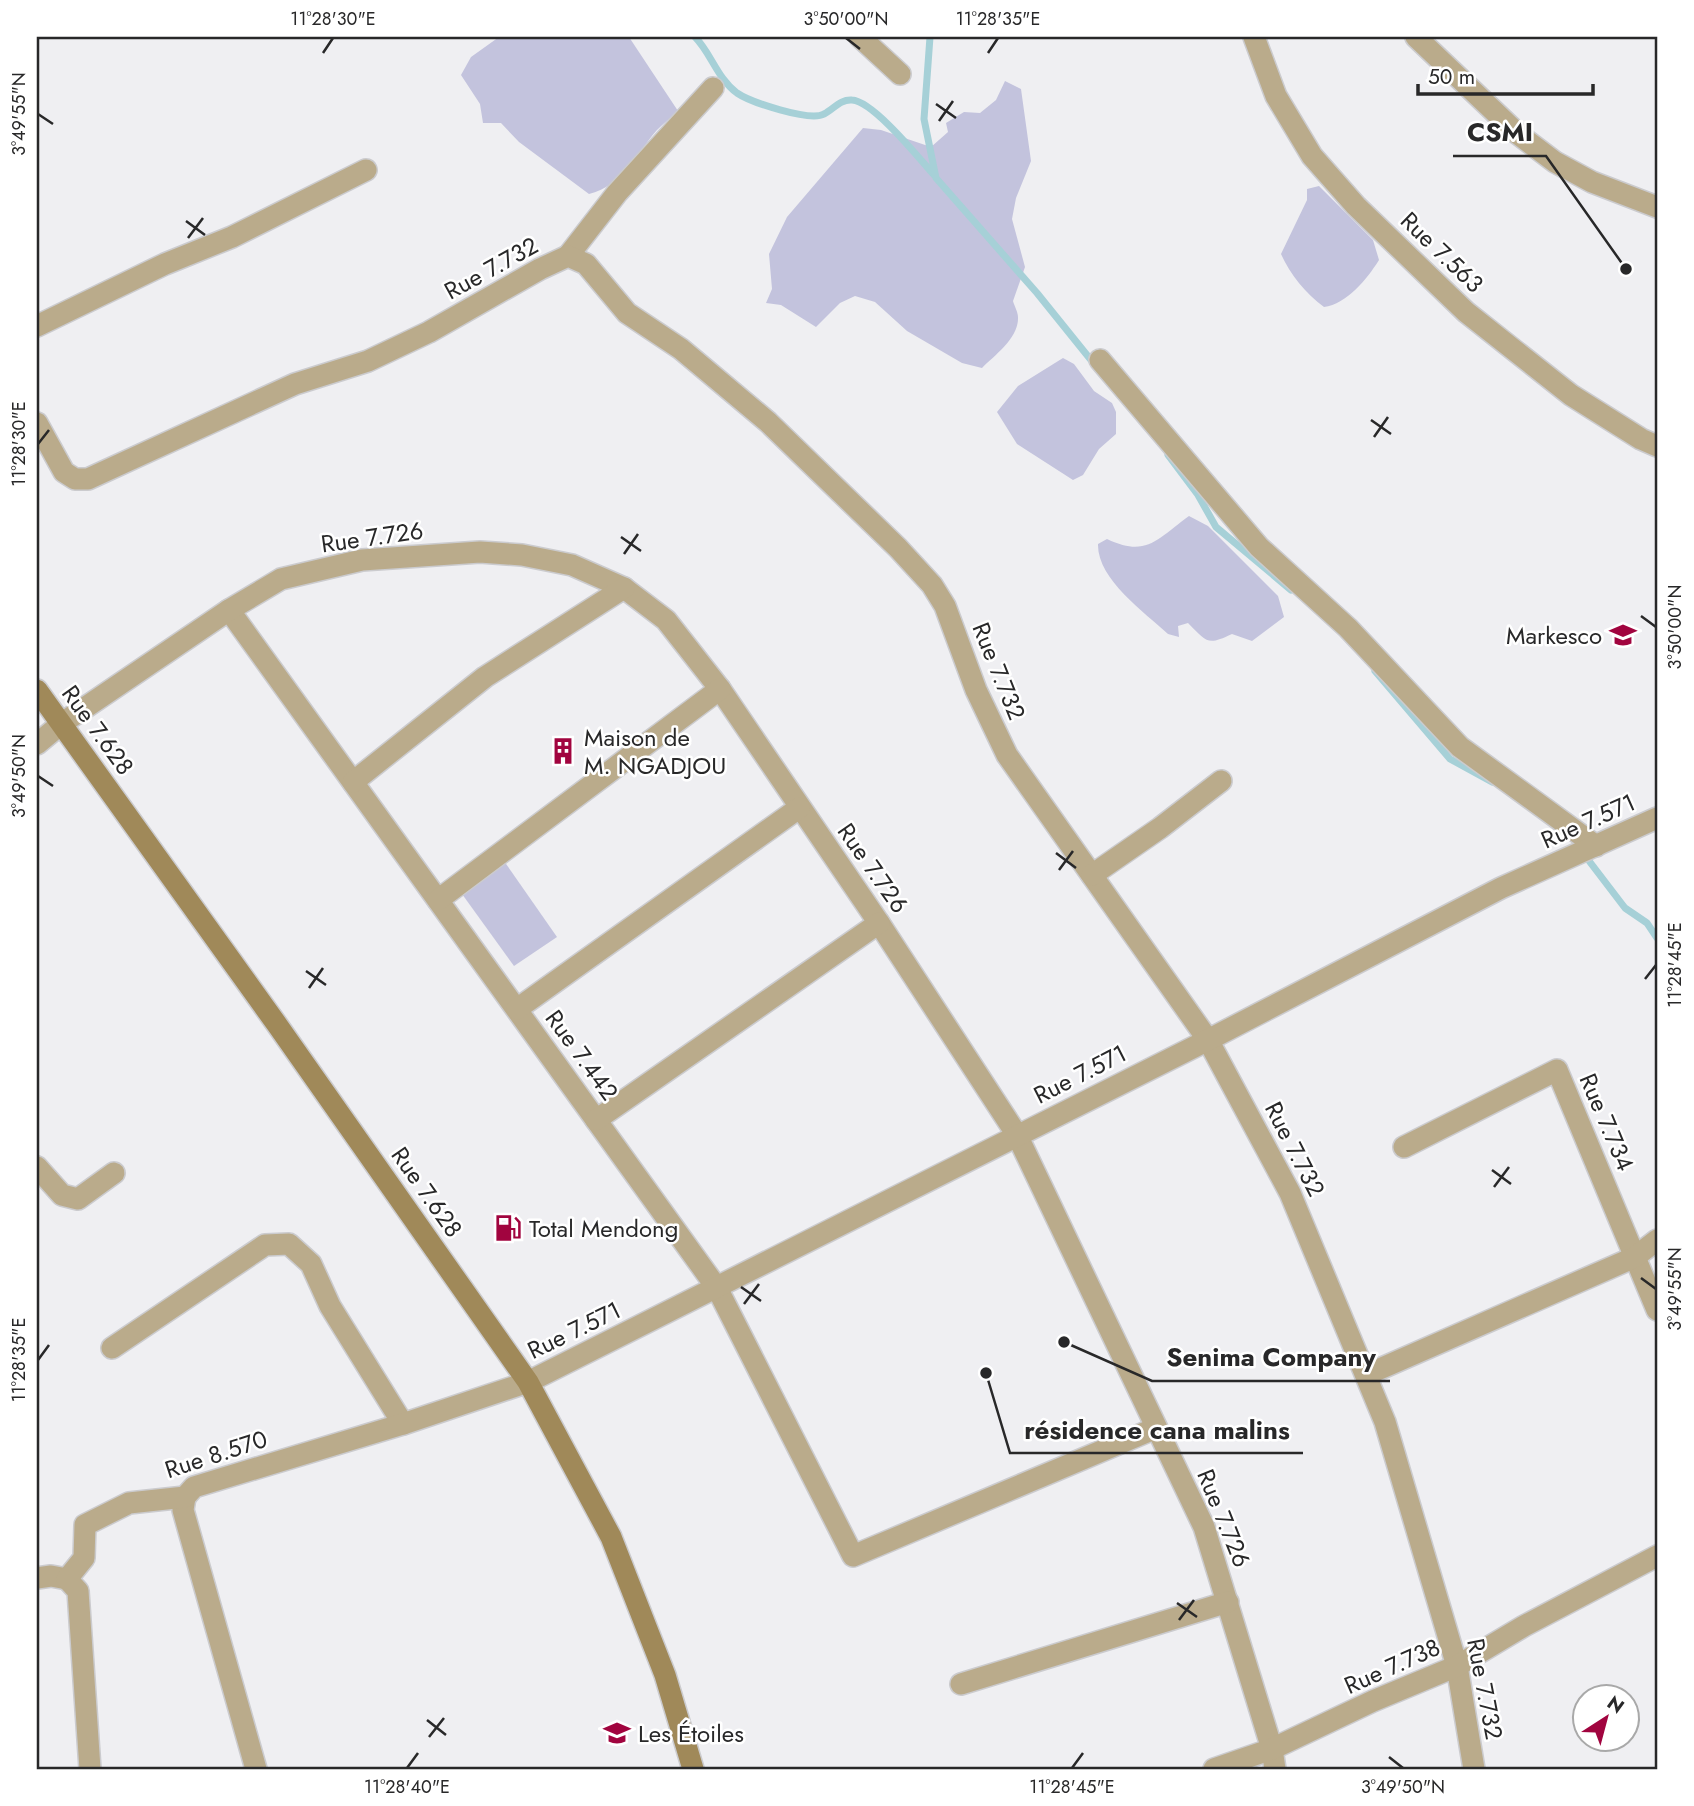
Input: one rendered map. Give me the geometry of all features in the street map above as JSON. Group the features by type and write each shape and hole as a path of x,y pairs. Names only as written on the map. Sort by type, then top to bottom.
{"main road":[{"name":"Rue 7.628","path":"37,690 286,1037 528,1382 611,1537 665,1675 693,1769"}],"street":[{"path":"860,37 900,74"},
{"name":"Rue 7.563","path":"1254,37 1276,96 1312,156 1356,206 1466,312 1571,395 1640,439 1657,446"},
{"path":"1416,37 1518,134 1555,162 1592,182 1657,207"},
{"path":"568,256 617,193 713,88"},
{"path":"37,326 165,264 232,237 366,170"},
{"name":"Rue 7.732","path":"37,423 64,472 75,479 88,479 295,384 368,361 429,332 568,256 586,264 627,313 681,349 768,422 898,548 932,585 945,606 976,690 1007,755 1208,1040 1290,1193 1385,1422 1457,1666 1474,1769"},
{"path":"1100,360 1259,547 1348,628 1461,747 1596,845"},
{"name":"Rue 7.726","path":"37,744 61,724 229,610 281,579 362,560 480,552 522,555 572,565 624,588 666,620 720,689 879,923 1017,1135 1204,1527 1273,1759"},
{"path":"353,782 485,677 624,588"},
{"name":"Rue 7.442","path":"229,610 717,1288 853,1556 1157,1428"},
{"path":"438,900 720,689"},
{"path":"1092,876 1221,781"},
{"path":"517,1009 799,808"},
{"name":"Rue 7.571","path":"528,1382 1208,1040 1501,888 1657,818"},
{"path":"596,1120 879,923"},
{"name":"Rue 7.734","path":"1404,1147 1557,1070 1657,1311"},
{"path":"37,1167 62,1195 78,1199 114,1173"},
{"path":"1366,1375 1635,1258 1657,1240"},
{"path":"112,1348 265,1245 289,1244 311,1264 330,1306 403,1424"},
{"name":"Rue 8.570","path":"67,1579 84,1558 85,1525 129,1503 185,1497 194,1487 403,1424 528,1382"},
{"path":"185,1497 183,1510 256,1769"},
{"name":"Rue 7.738","path":"1214,1769 1273,1759 1373,1702 1457,1666 1524,1626 1657,1556"},
{"path":"37,1578 51,1576 67,1579 78,1591 90,1769"},
{"path":"961,1684 1228,1602"}],"shaded area":[{"path":"499,37 629,37 678,111 657,130 619,177 601,190 589,194 519,142 501,123 483,123 480,104 461,75 471,57"},
{"path":"1005,81 1021,89 1031,161 1016,198 1012,219 1025,267 1013,301 1018,317 1015,332 982,368 962,363 907,331 875,302 855,296 840,303 816,327 781,305 766,303 772,289 769,254 787,217 863,128 881,130 931,147 948,132 946,123 964,112 980,113 996,100"},
{"path":"1319,186 1373,240 1379,260 1348,296 1324,307 1299,283 1281,254 1307,200 1307,189"},
{"path":"1063,358 1074,364 1094,391 1112,403 1116,412 1116,434 1099,449 1083,475 1073,480 1017,444 997,412 1018,386"},
{"path":"1189,516 1208,526 1278,596 1284,617 1252,641 1232,634 1217,640 1208,640 1188,623 1178,626 1179,637 1168,634 1124,594 1105,570 1098,544 1107,539 1132,547 1142,546 1160,538"},
{"path":"504,861 557,937 514,966 462,894"}],"waterway":[{"path":"695,37 724,80 737,93 767,106 817,116 848,100 861,103 883,120 934,175"},
{"path":"930,37 924,119 936,178 1037,293 1095,365"},
{"path":"1168,455 1198,495 1216,527 1291,590"},
{"path":"1375,671 1450,759 1492,782"},
{"path":"1583,853 1625,908 1647,923 1657,938"}],"place":[{"name":"CSMI","path":"1626,269"},
{"name":"Markesco","path":"1623,635"},
{"name":"Maison de M. NGADJOU","path":"563,751"},
{"name":"Total Mendong","path":"508,1228"},
{"name":"Senima Company","path":"1064,1342"},
{"name":"résidence cana malins","path":"986,1373"},
{"name":"Les Étoiles","path":"617,1733"}]}
